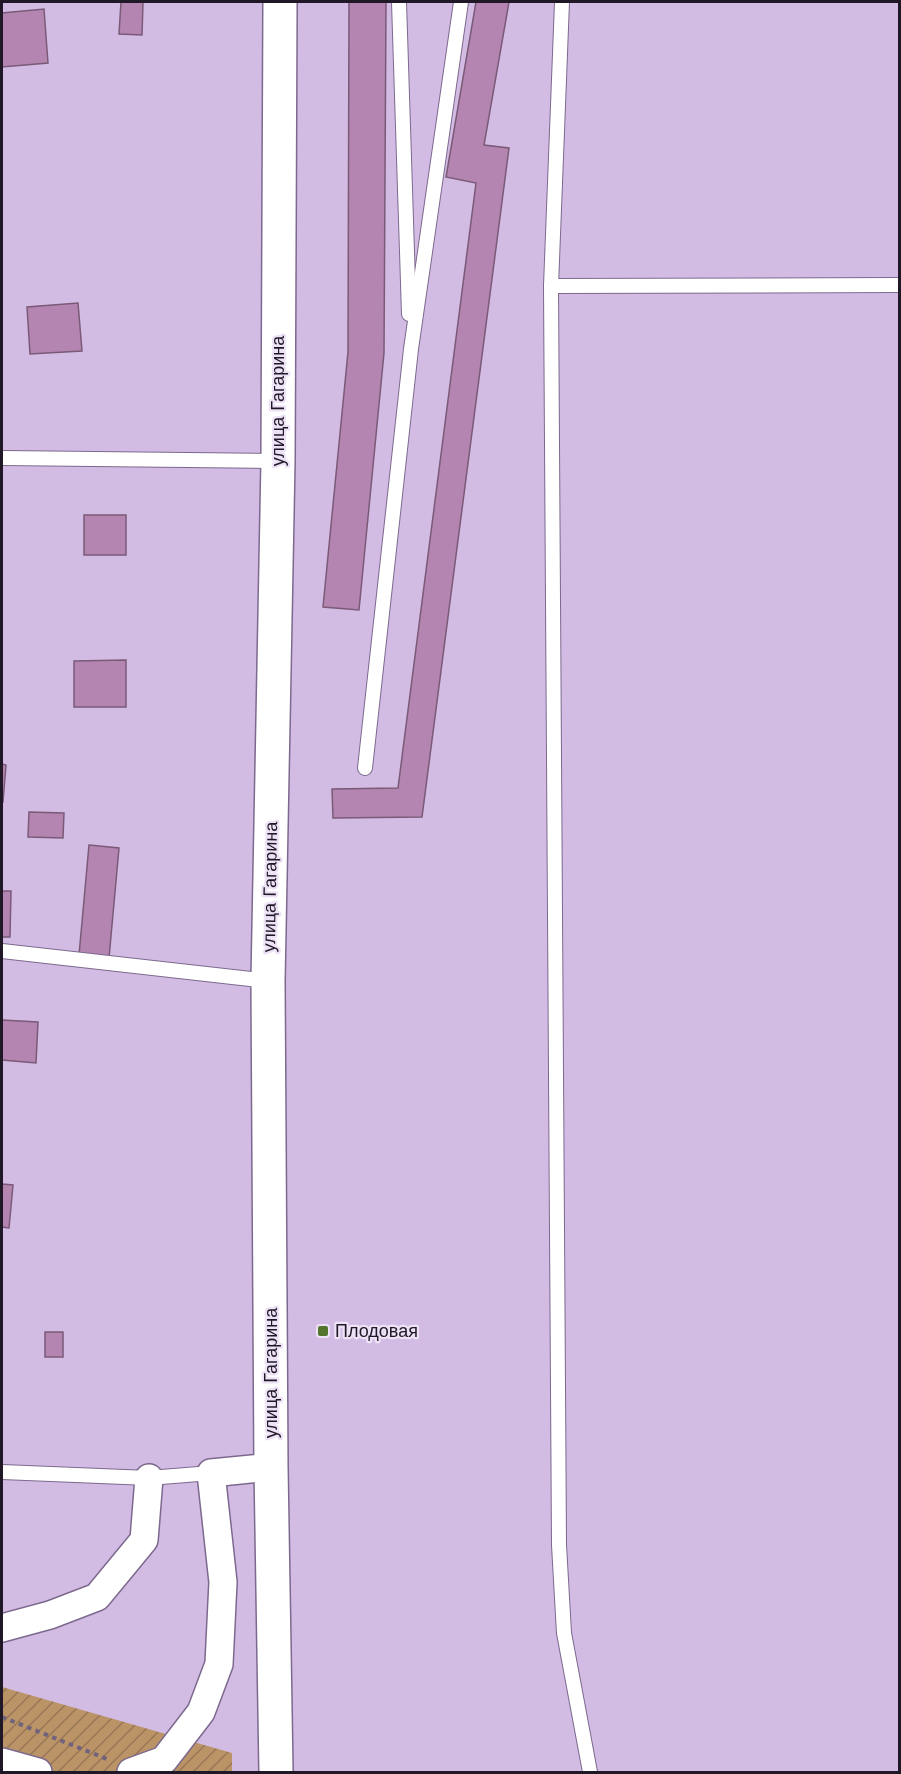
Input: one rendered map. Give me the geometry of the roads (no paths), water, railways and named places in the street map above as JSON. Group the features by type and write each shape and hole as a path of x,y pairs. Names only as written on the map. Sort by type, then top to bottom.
{"main road":[{"name":"улица Гагарина","path":"276,1773 271,1467 268,981 278,461 280,2"}],"street":[{"path":"134,1772 164,1760 201,1712 219,1664 223,1582 211,1473 271,1467"},
{"path":"2,1628 51,1616 96,1597 144,1540 149,1478"},
{"path":"2,1762 38,1773"}],"lane":[{"path":"399,2 411,348"},
{"path":"365,768 411,348 461,2"},
{"path":"562,2 551,286 560,1545 564,1633 590,1773"},
{"path":"551,286 900,285"},
{"path":"2,458 278,461"},
{"path":"2,951 268,981"},
{"path":"2,1472 149,1478 211,1473"}],"place":[{"name":"Плодовая","path":"323,1331"}]}
